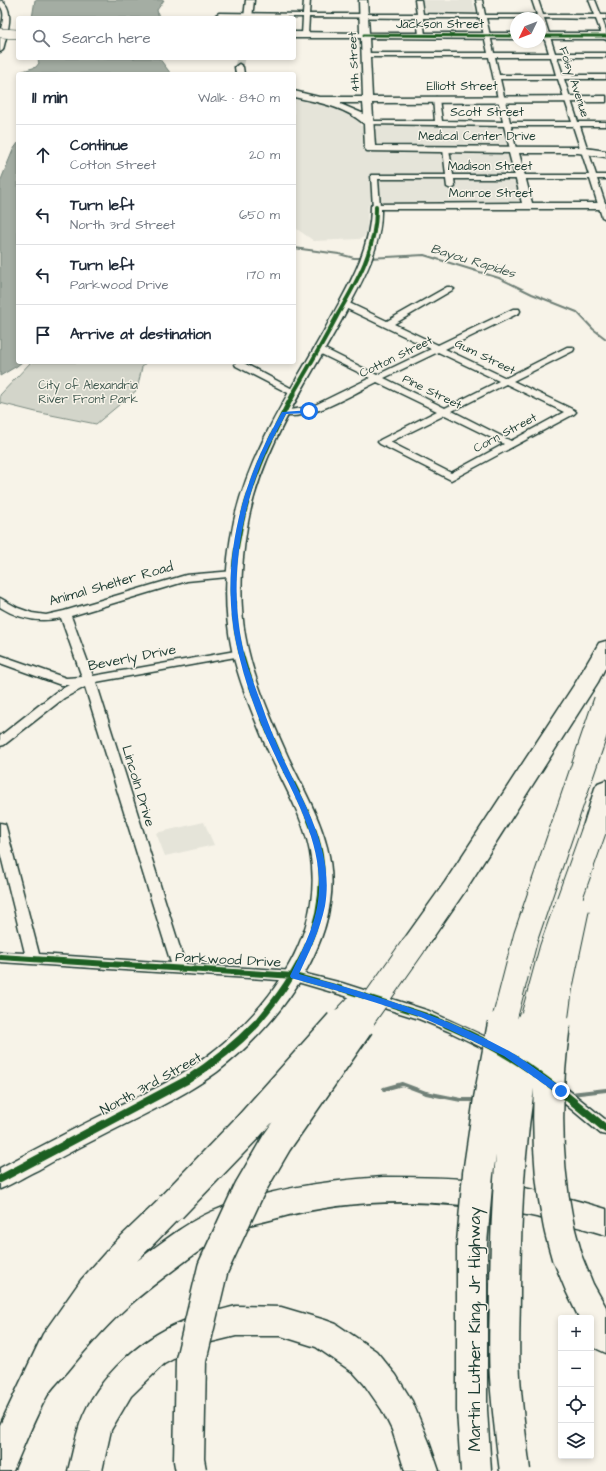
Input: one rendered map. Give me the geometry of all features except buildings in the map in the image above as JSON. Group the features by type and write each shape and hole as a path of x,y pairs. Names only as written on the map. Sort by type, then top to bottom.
{"highway":[{"path":"191,1471 189,1460 189,1404 191,1360 213,1268 249,1190 277,1142 454,888 583,689 606,646"},
{"name":"Martin Luther King, Jr Highway","path":"476,1471 472,1410 472,1243 478,1174 489,1099 504,1019 526,936 606,701"},
{"name":"Martin Luther King, Jr Highway","path":"515,1471 506,1388 505,1340 506,1221 514,1123 522,1068 541,984 557,932 594,830 606,788"},
{"path":"594,830 556,1016 550,1075 550,1153 557,1220 567,1257 581,1291 606,1338"},
{"path":"0,1462 54,1345 92,1290 123,1255 249,1126 290,1079 414,945"},
{"path":"35,1385 90,1322 120,1294 155,1265 191,1240 221,1222 270,1206 304,1198 340,1194 375,1191 426,1190 486,1194 542,1204 606,1222"},
{"path":"85,1471 91,1440 99,1418 112,1396 142,1362 164,1346 185,1334 208,1326 231,1321 260,1319 284,1322 307,1328 329,1337 350,1350 365,1363 382,1383 396,1404 406,1425 422,1471"}],"main road":[{"path":"248,16 250,0"},
{"name":"4th Street","path":"363,0 370,149"},
{"path":"0,33 16,34"},
{"name":"Jackson Street","path":"296,35 510,36"},
{"path":"546,36 606,36"},
{"name":"Elliott Street","path":"296,94 318,100 356,114 369,123"},
{"name":"Elliott Street","path":"318,100 606,99"},
{"name":"Medical Center Drive","path":"370,149 584,150 606,154"},
{"path":"513,149 528,206"},
{"name":"Monroe Street","path":"376,206 604,206"},
{"name":"North 3rd Street","path":"0,1179 169,1090 209,1066 233,1047 252,1028 281,994 294,976 312,937 321,906 321,857 312,826 274,747 241,653 234,605 234,574 238,538 246,500 258,464 361,272 372,243 378,220 376,206"}],"street":[{"path":"306,35 307,0"},
{"path":"418,0 422,35"},
{"path":"479,0 513,149"},
{"name":"Foisy Avenue","path":"535,0 539,12"},
{"path":"592,0 606,36"},
{"path":"0,1 6,9 7,14 0,50"},
{"path":"219,15 234,16"},
{"path":"296,16 510,16"},
{"path":"546,17 606,17"},
{"name":"Foisy Avenue","path":"546,42 553,55 575,124 604,206 606,217"},
{"path":"365,55 606,55"},
{"path":"496,77 606,77"},
{"path":"436,99 439,123"},
{"name":"Scott Street","path":"369,123 606,124"},
{"path":"446,149 451,187"},
{"name":"Madison Street","path":"376,206 374,178 606,177"},
{"path":"388,324 450,289"},
{"name":"Gum Street","path":"344,304 571,412"},
{"name":"Cotton Street","path":"284,413 309,411 378,379 516,311"},
{"path":"444,411 570,349"},
{"name":"Pine Street","path":"320,350 512,444"},
{"path":"239,364 295,393"},
{"name":"Corn Street","path":"444,411 383,442 451,476 571,412"},
{"name":"Animal Shelter Road","path":"0,601 13,610 44,618 65,614 186,578 234,574"},
{"name":"Lincoln Drive","path":"65,614 89,680 180,969"},
{"name":"Beverly Drive","path":"0,742 60,695 89,680 241,653"},
{"path":"0,659 65,682 89,680"},
{"path":"0,827 3,852 34,960"},
{"name":"Parkwood Drive","path":"0,958 294,976 342,989 424,1015 479,1039 507,1054 561,1091 606,1129"}],"shaded area":[{"path":"35,0 164,0 157,10 158,16 32,16"},
{"path":"422,0 472,0 477,15 426,15"},
{"path":"38,60 160,60 170,72 20,72 36,67 39,63"},
{"path":"296,97 341,110 359,121 360,126 503,125 520,192 525,204 368,205 367,231 364,237 359,239 314,241 296,228"},
{"path":"16,146 16,364 20,364 0,376 0,182"},
{"path":"204,822 214,845 165,856 156,833"}],"green space":[{"name":"City of Alexandria River Front Park","path":"29,364 144,364 142,367 137,390 96,424 0,403 0,395"}],"waterway":[{"name":"Bayou Rapides","path":"296,248 339,254 354,258 364,258"},
{"name":"Bayou Rapides","path":"369,258 424,255 499,278 532,294 577,312 593,329 606,339"},
{"path":"384,1089 402,1084 426,1093 461,1100 478,1100"},
{"path":"571,1094 606,1090"}],"tunnel":[{"path":"239,67 241,60"}],"cycle path":[{"path":"364,35 510,36"},
{"path":"546,36 606,36"},
{"path":"0,1179 164,1094 209,1066 233,1047 256,1025 276,1001 294,974 309,946 318,916 322,886 320,855 312,828 270,735 242,659 237,634 234,602 236,553 241,521 248,493 258,467 269,441 295,391 365,264 374,235 376,206"},
{"path":"0,957 294,976 342,989 424,1015 479,1039 507,1054 561,1091 606,1129"}],"route":[{"path":"309,411 284,413 258,464 246,500 238,538 234,574 234,605 241,653 274,747 312,826 321,857 321,906 312,937 294,976 342,989 424,1015 453,1027 507,1054 561,1091"}]}
